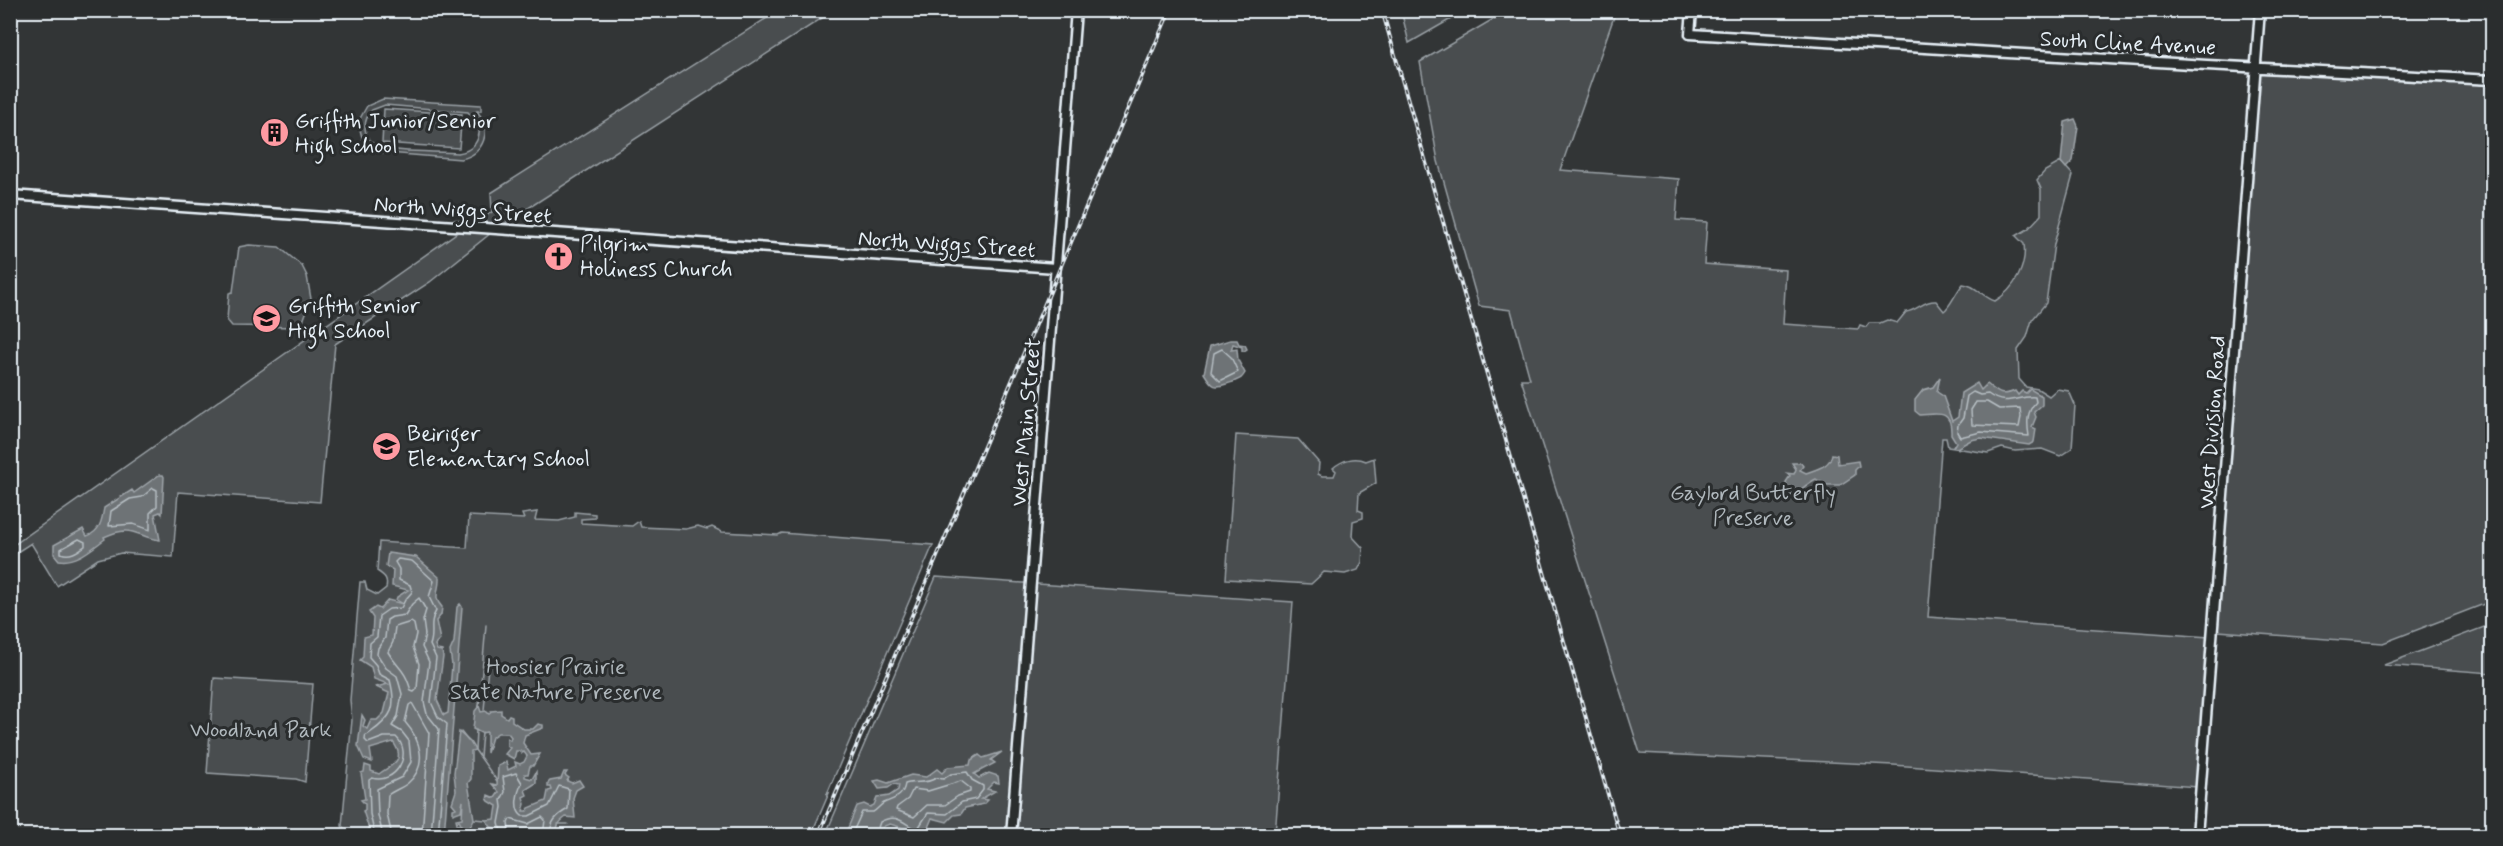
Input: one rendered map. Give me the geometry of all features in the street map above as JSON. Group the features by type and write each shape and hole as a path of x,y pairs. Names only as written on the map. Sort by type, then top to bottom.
{"street":[{"name":"West Main Street","path":"1011,836 1076,10"},
{"name":"South Cline Avenue","path":"1692,10 1690,34 2493,80"},
{"name":"West Division Road","path":"2197,836 2260,10"},
{"name":"North Wiggs Street","path":"10,195 1056,268"}],"green space":[{"path":"1401,10 1465,10 1465,11 1409,43"},
{"path":"778,11 833,11 496,229 430,282 335,344 320,502 178,492 173,557 121,553 98,559 57,586 31,543 11,556 11,547 465,227 492,212 491,193"},
{"name":"Gaylord Butterfly Preserve","path":"1507,11 1616,11 1560,170 1679,179 1676,220 1707,222 1704,264 1786,270 1783,324 1858,329 1860,325 1866,327 1869,323 1880,323 1887,320 1897,323 1906,312 1928,302 1936,301 1944,311 1963,284 1995,301 2014,283 2024,260 2024,244 2016,236 2028,229 2041,215 2041,189 2037,180 2045,171 2061,162 2073,175 2054,244 2046,303 2032,320 2027,337 2018,350 2019,379 2026,387 2038,389 2049,396 2057,389 2069,391 2075,405 2072,448 2060,456 2042,449 2015,451 2002,448 1988,453 1948,447 1946,438 1942,438 1928,617 2209,637 2198,787 1893,765 1640,753 1521,379 1530,379 1511,310 1479,306 1438,161 1420,62"},
{"path":"2259,71 2492,84 2492,601 2383,643 2218,631 2229,474 2226,472 2245,265"},
{"path":"383,99 481,105 481,111 477,111 484,126 484,140 475,152 461,159 376,152 363,141 358,122 367,106","holes":["385,105 468,112 479,125 479,135 475,144 463,152 405,151 385,148 373,143 366,135 365,125 369,114 372,110"]},
{"path":"384,109 462,114 459,148 382,143"},
{"path":"249,245 279,247 302,266 307,276 311,299 301,327 232,326 227,320 229,293 233,292 239,247"},
{"path":"1236,435 1298,439 1319,463 1318,474 1322,476 1334,476 1336,471 1333,468 1344,461 1357,459 1366,461 1374,458 1376,483 1359,493 1358,510 1363,512 1363,518 1353,521 1352,536 1363,548 1362,562 1358,570 1345,574 1324,572 1311,584 1226,579"},
{"name":"Hoosier Prairie State Nature Preserve","path":"537,512 535,520 559,521 575,517 575,512 595,514 595,518 581,519 581,523 632,526 639,521 641,527 686,529 698,526 707,529 712,527 722,532 778,535 782,533 933,545 811,835 344,835 342,826 352,720 350,700 360,582 365,582 367,590 377,595 386,588 385,578 377,571 379,542 467,548 469,516 524,519 522,514"},
{"path":"936,577 1293,602 1275,835 825,836"},
{"path":"2492,624 2492,673 2384,665"},
{"name":"Woodland Park","path":"214,678 313,684 305,782 296,779 207,773"}],"water":[{"path":"2075,119 2078,126 2073,161 2066,168 2061,162 2065,122"},
{"path":"1237,340 1247,349 1242,351 1242,347 1233,344 1231,350 1237,349 1238,360 1245,373 1238,380 1216,386 1204,373 1210,346"},
{"path":"1940,377 1937,392 1943,396 1952,421 1958,417 1961,393 1977,383 1981,390 1987,384 2003,394 2015,391 2018,395 2030,389 2042,396 2042,405 2034,412 2036,417 2032,427 2036,429 2034,442 2029,445 1981,438 1971,440 1957,448 1953,447 1956,442 1946,417 1938,414 1920,415 1915,411 1915,400 1923,390 1933,387"},
{"path":"1832,454 1837,455 1838,464 1858,461 1859,466 1855,470 1855,475 1840,485 1826,485 1816,479 1794,495 1777,499 1785,497 1788,492 1786,482 1790,476 1786,473 1794,474 1796,469 1792,463 1801,463 1803,466 1800,470 1806,473 1826,465"},
{"path":"159,475 164,477 162,514 160,512 155,514 160,540 122,531 104,537 105,539 78,557 59,560 54,554 54,545 83,529 87,536 95,532 100,525 104,508 132,490 134,493"},
{"path":"388,553 416,557 439,577 437,600 442,607 441,615 436,621 440,640 435,645 437,650 442,651 443,657 437,700 444,715 448,713 452,665 450,651 454,642 457,607 460,604 462,607 444,835 371,835 363,811 365,804 361,800 365,799 361,773 364,772 365,765 371,767 371,771 379,774 398,758 397,748 393,742 370,749 372,762 364,759 358,746 362,715 365,720 363,726 367,729 371,720 377,720 384,713 389,693 376,687 388,684 374,679 371,667 360,660 363,657 364,637 372,635 373,618 369,612 376,607 380,609 388,600 403,604 396,600 397,597 408,590 392,586 393,570 386,566"},
{"path":"479,706 481,712 486,711 489,714 491,711 501,710 501,714 507,718 509,715 512,716 512,721 524,729 533,729 538,724 543,725 543,728 525,735 523,743 531,755 540,754 533,766 530,766 528,774 525,774 525,777 532,779 536,772 536,783 525,790 527,795 523,797 525,804 523,811 546,801 548,791 552,790 548,787 548,783 561,779 564,772 567,772 565,775 569,778 567,781 572,783 579,780 583,786 576,790 573,798 575,818 566,817 558,827 557,835 495,835 495,828 491,827 486,820 495,819 497,806 487,800 488,795 495,798 499,792 492,784 497,785 498,766 506,762 508,770 516,766 515,762 520,764 524,762 527,756 520,751 516,751 514,759 505,754 510,748 507,746 507,738 510,740 511,737 508,733 498,733 492,737 487,753 487,732 481,733 473,729 475,711"},
{"path":"459,732 475,750 471,751 471,779 468,783 474,819 466,835 454,834 457,825 461,825 456,819 462,818 463,801 461,811 453,814 453,809 456,808 452,803 456,791 454,773"},
{"path":"1002,752 991,760 995,763 974,774 979,778 989,773 998,776 999,783 994,782 987,789 995,791 981,799 988,800 984,804 965,808 961,814 954,815 947,822 932,818 927,830 920,835 907,835 907,829 890,824 884,826 879,835 845,835 857,806 864,804 870,807 874,805 877,798 889,796 898,790 899,785 894,784 888,788 879,789 874,781 888,783 911,775 926,777 937,769 942,773 948,767 970,765 971,760 979,755 983,758"}],"waterway":[{"path":"479,706 486,625"},
{"path":"484,710 489,657"},
{"path":"476,730 475,750 497,781"},
{"path":"461,732 468,741"},
{"path":"480,757 482,732"},
{"path":"474,819 486,820"},
{"path":"558,824 568,824"}],"railway":[{"path":"818,836 1170,10"},
{"path":"1382,10 1620,836"}],"place":[{"name":"Griffith Junior/Senior High School","path":"274,133"},
{"name":"Pilgrim Holiness Church","path":"559,256"},
{"name":"Griffith Senior High School","path":"267,318"},
{"name":"Beiriger Elementary School","path":"386,446"}]}
